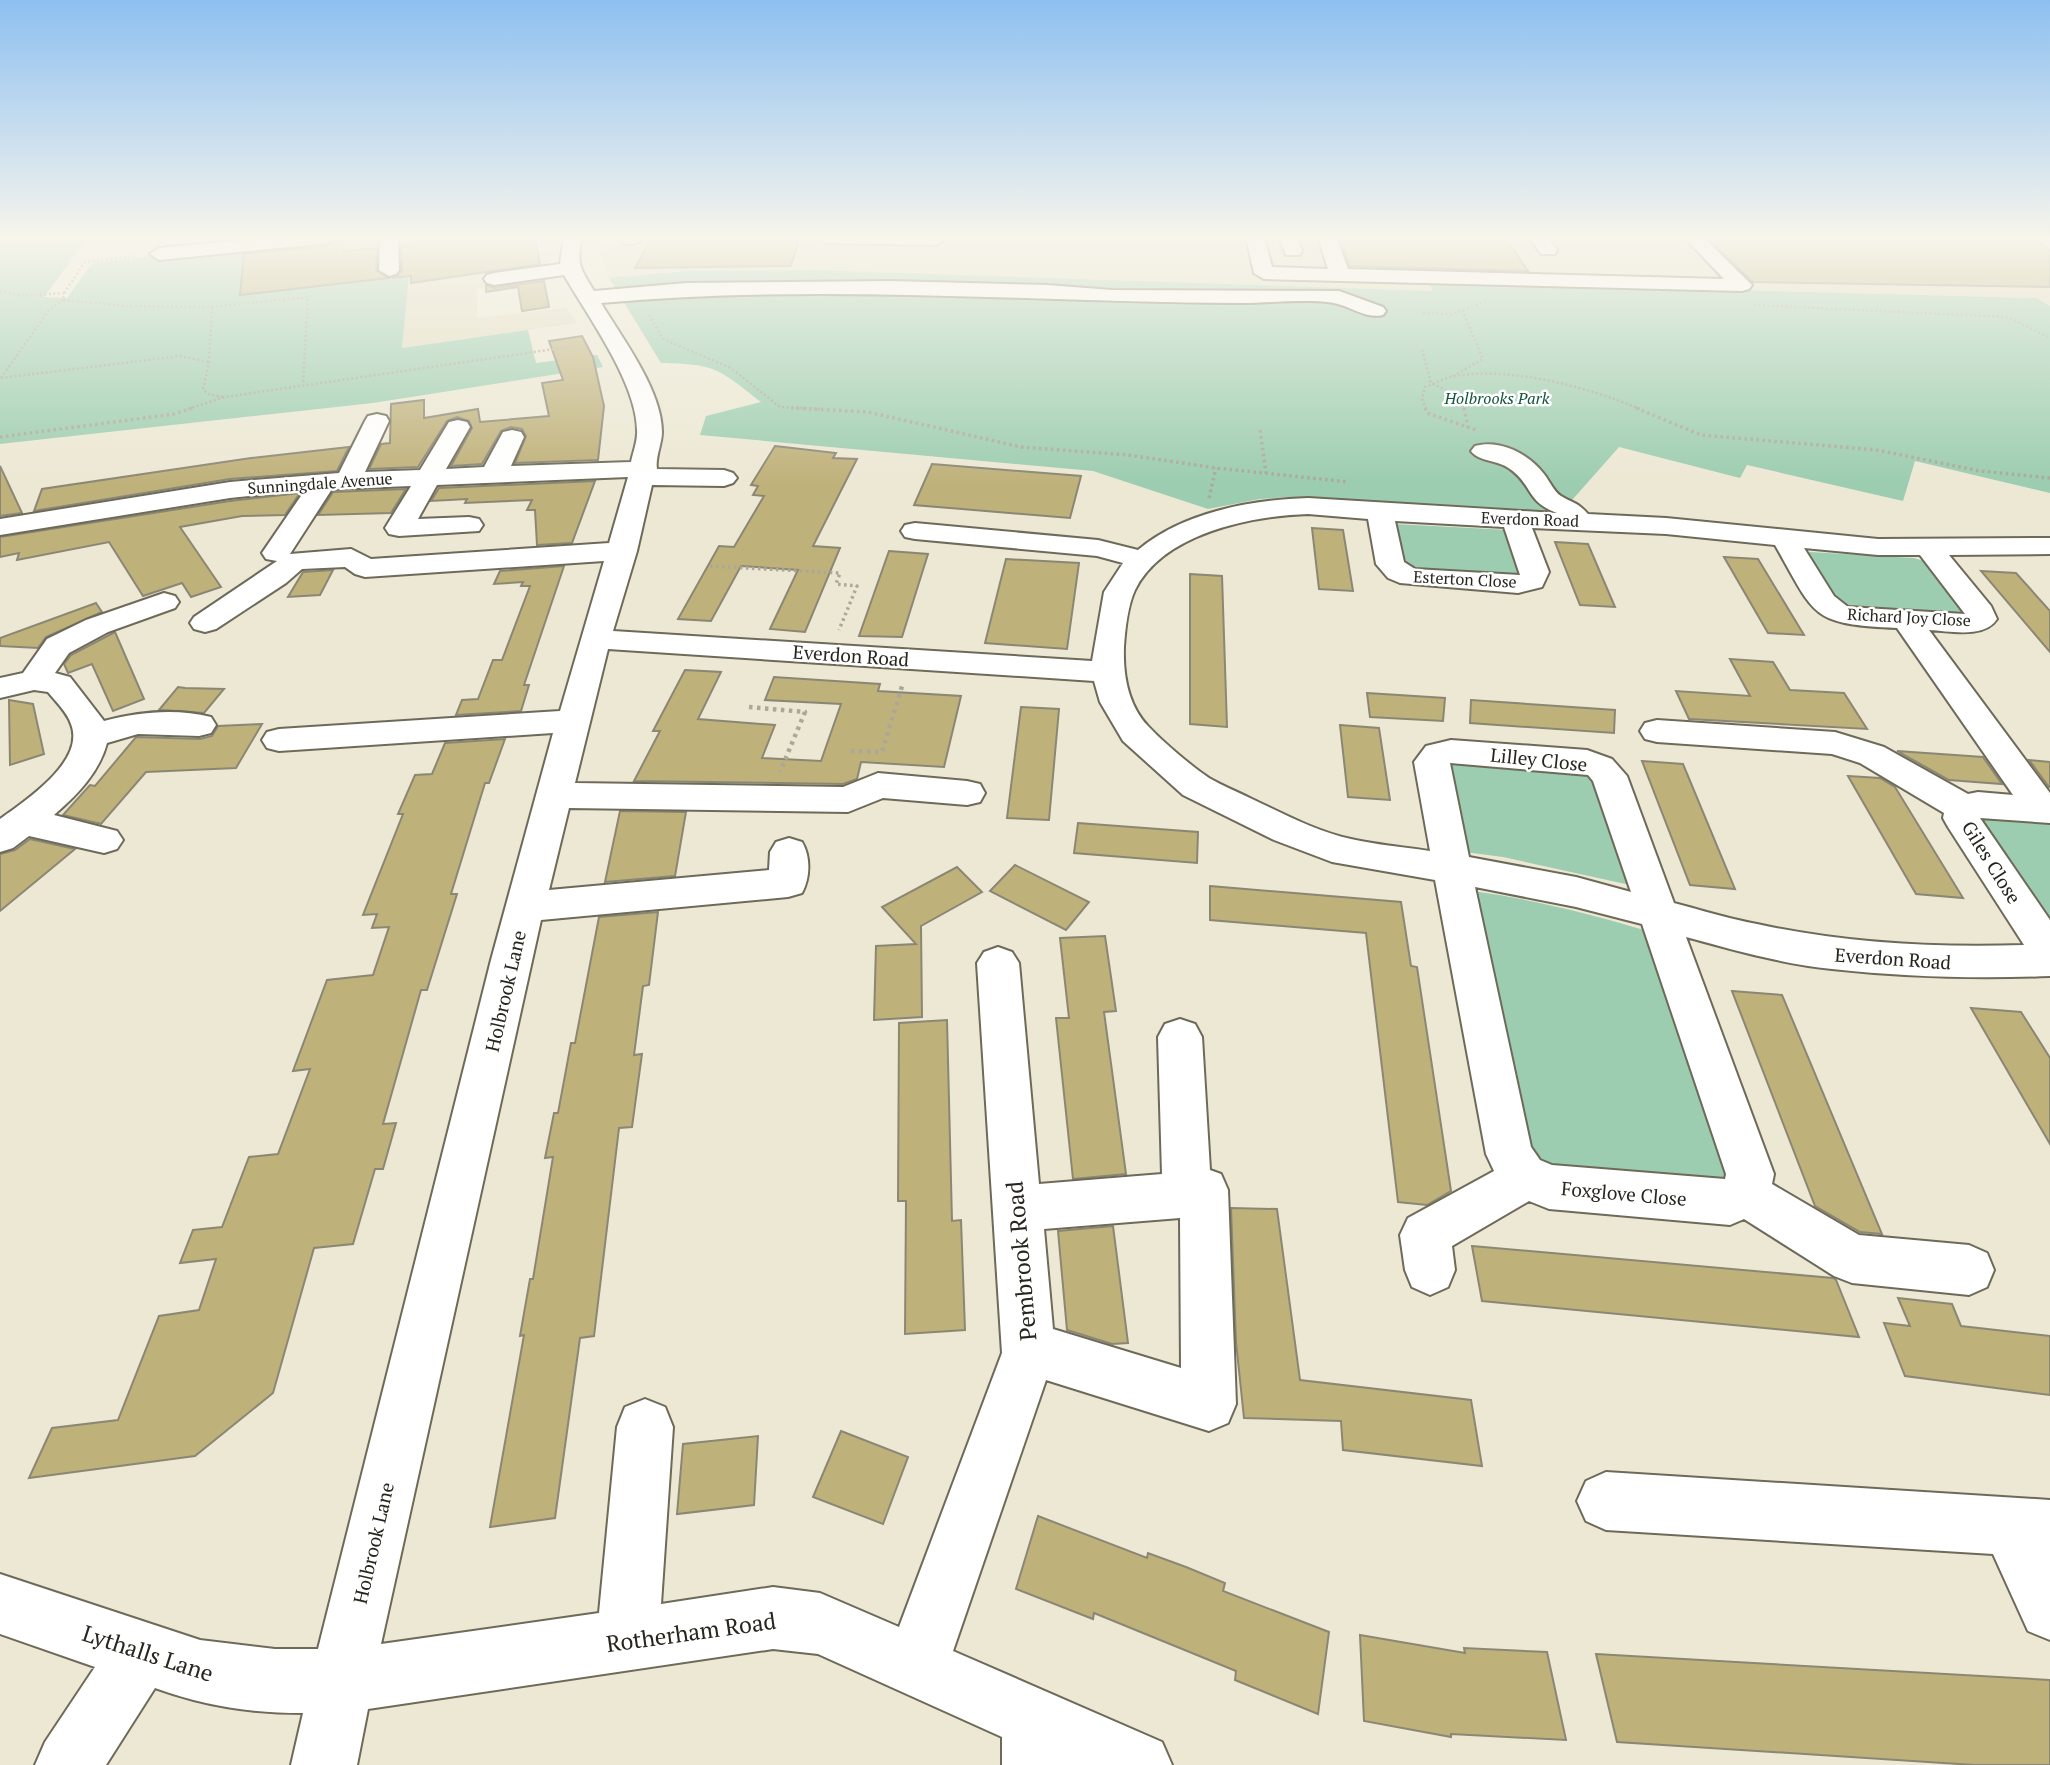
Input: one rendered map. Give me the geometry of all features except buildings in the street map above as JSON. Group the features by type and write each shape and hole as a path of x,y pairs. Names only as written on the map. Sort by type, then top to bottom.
{"street":[{"name":"Holbrook Lane","path":"324,1765 525,907 595,639 643,473 650,432 646,404 624,359 600,319"},
{"path":"276,553 337,480 377,421"},
{"path":"458,427 399,528 469,525"},
{"path":"494,474 512,437"},
{"path":"1490,452 1527,467 1541,484 1549,501 1568,508 1579,521"},
{"name":"Sunningdale Avenue","path":"0,527 230,490 337,480 494,474 643,473 724,478"},
{"name":"Everdon Road","path":"2050,546 1878,547 1667,526 1308,506 1272,507 1247,512 1184,533 1134,568 1119,592 1108,641 1107,672 1116,702 1135,733 1196,786 1287,831 1345,852 1451,868 1576,892 1756,940 1830,953 1963,963 2050,960"},
{"name":"Esterton Close","path":"1380,512 1390,564 1398,572 1410,577 1518,584 1532,580 1535,572 1515,519"},
{"path":"915,531 1098,548 1144,560"},
{"name":"Richard Joy Close","path":"1785,539 1822,603 1836,612 1852,617 1906,620 1970,623 1982,619 1980,612 1928,547"},
{"path":"205,623 276,578 294,561 351,558 365,568 622,551"},
{"path":"34,680 58,646 97,626 164,602"},
{"path":"1906,620 2047,810"},
{"name":"Everdon Road","path":"595,639 1107,672"},
{"path":"0,688 34,680 58,684 90,725 92,736 84,764 68,782 11,830"},
{"path":"279,740 573,721"},
{"path":"92,736 137,723 200,725"},
{"path":"1657,731 1835,743 1872,755 1963,808"},
{"name":"Lilley Close","path":"1451,868 1431,762 1438,754 1451,751 1587,762 1600,767 1609,776 1656,915"},
{"path":"554,795 848,800 878,785 967,793"},
{"name":"Giles Close","path":"2047,810 1978,805 1963,808 1961,818 2050,953"},
{"path":"11,830 104,840"},
{"path":"525,907 788,883 789,852"},
{"path":"1430,1270 1425,1236 1509,1188 1523,1175 1509,1154 1451,868"},
{"path":"1656,915 1750,1174 1747,1195 1852,1259 1969,1270"},
{"name":"Pembrook Road","path":"916,1667 1029,1353 998,963"},
{"path":"1017,1208 1187,1195 1180,1037"},
{"name":"Foxglove Close","path":"1523,1175 1549,1186 1577,1189 1730,1202 1747,1195"},
{"path":"1028,1348 1209,1404 1204,1190"},
{"path":"627,1640 645,1427"},
{"path":"1606,1501 2030,1527 2050,1609"},
{"name":"Lythalls Lane","path":"0,1604 141,1654 230,1679 342,1682"},
{"name":"Rotherham Road","path":"342,1682 773,1618 820,1624 916,1667 1035,1743 1139,1765"},
{"path":"68,1765 141,1654"}],"path":[{"path":"1,379 42,319"},
{"path":"211,319 209,362 203,390 210,395 225,397"},
{"path":"303,384 307,319"},
{"path":"651,319 663,339 730,368 780,407 867,412 1021,447 1063,448 1356,482"},
{"path":"1466,319 1483,359 1450,377 1431,383 1425,387 1422,399 1427,413 1498,437 1501,445 1490,452"},
{"path":"0,437 174,414 225,397 575,345"},
{"path":"1422,350 1431,383"},
{"path":"1,379 180,356 209,362"},
{"path":"1450,377 1508,374 1551,381 1623,402 1701,435 1877,450 1980,471 2050,478"},
{"path":"1431,383 1458,394 1464,405 1468,427"},
{"path":"1259,430 1266,473"},
{"path":"710,566 840,573 836,584 856,586 829,653"},
{"path":"851,751 882,752 911,659"},
{"path":"749,707 805,712 769,799"}],"shaded area":[{"path":"405,319 574,319 577,323 402,348"}],"green space":[{"path":"0,319 405,319 402,348 528,330 536,363 597,355 603,367 373,403 0,444"},
{"name":"Holbrooks Park","path":"634,319 2050,319 2050,493 1915,461 1903,501 1747,465 1740,478 1619,447 1558,516 1290,497 1260,499 1208,509 1093,471 700,435 706,416 761,402 716,370 694,365 661,363"},
{"path":"1394,524 1509,530 1524,574 1517,577 1410,570 1402,566"},
{"path":"1810,552 1914,558 1927,562 1965,611 1961,616 1846,609 1837,605 1804,554"},
{"path":"1455,760 1584,771 1594,777 1630,885 1503,857 1465,852 1446,765"},
{"path":"1985,816 2050,821 2050,927 1982,824"},
{"path":"1472,891 1561,908 1648,931 1730,1175 1720,1188 1542,1170 1529,1157"}]}
